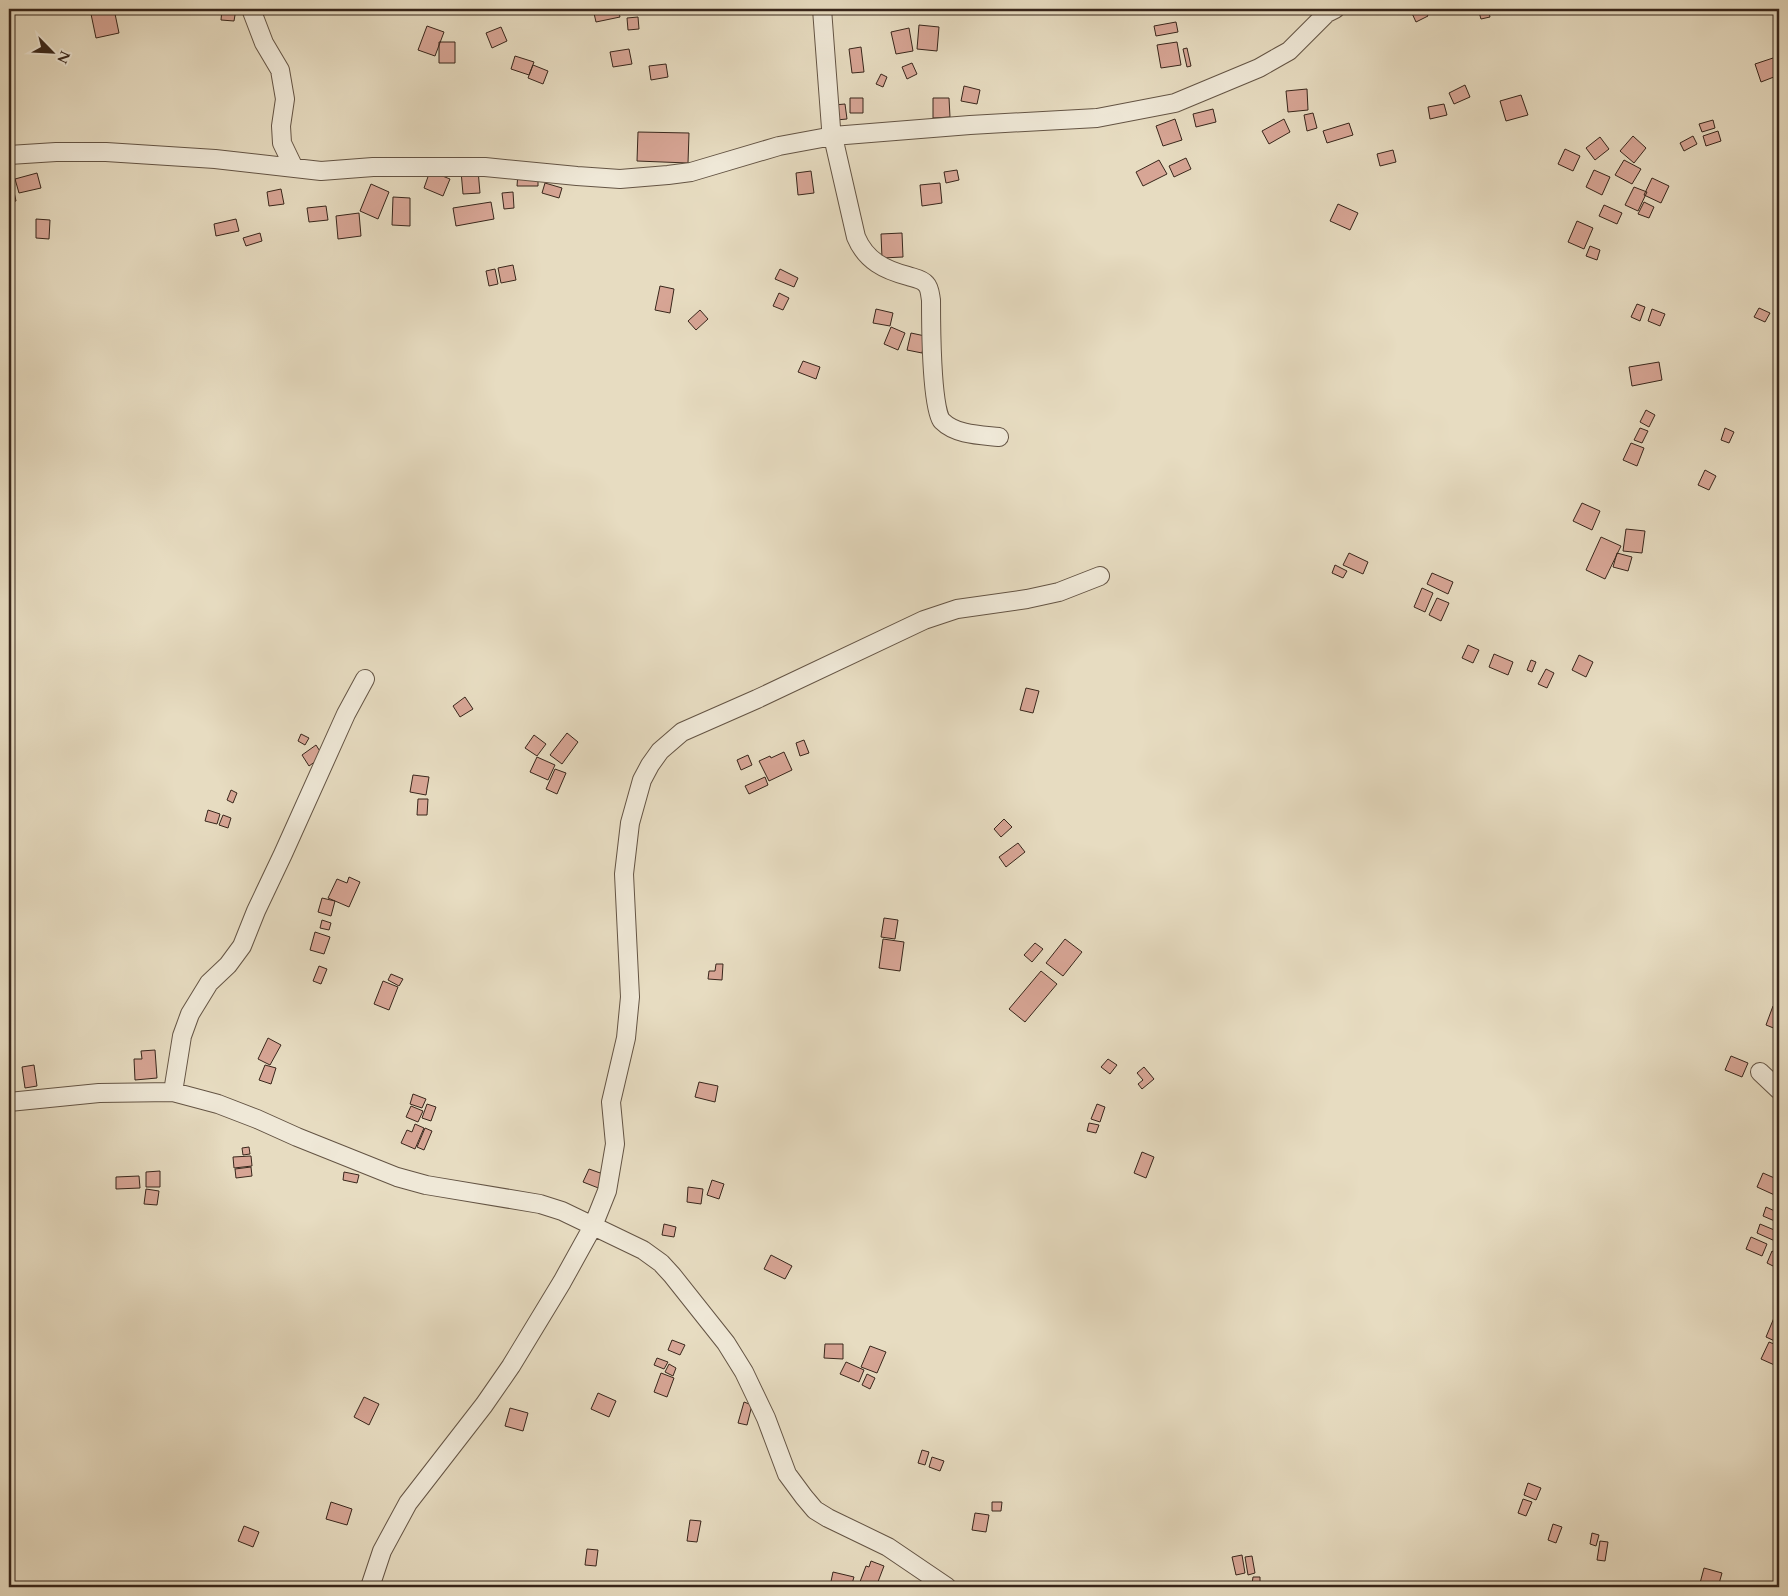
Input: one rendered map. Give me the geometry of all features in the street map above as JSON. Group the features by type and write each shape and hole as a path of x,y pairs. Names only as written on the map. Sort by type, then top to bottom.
{"street":[{"path":"251,9 264,43 280,70 285,99 281,126 282,143 294,168"},
{"path":"822,9 833,136 859,245 880,266 923,281 928,287 931,300 936,403 940,420 958,431 999,438"},
{"path":"9,155 56,152 106,152 215,159 321,171 373,166 485,167 620,179 691,172 779,146 833,136 951,126 1089,119 1175,103 1258,68 1280,56 1289,50 1327,13 1335,9"},
{"path":"370,1587 382,1551 408,1503 484,1405 511,1366 562,1282 593,1226 607,1190 615,1144 611,1102 626,1038 629,1005 624,874 630,823 642,780 660,751 682,732 757,699 924,620 957,609 1027,599 1059,592 1100,576"},
{"path":"173,1092 180,1045 190,1014 209,982 228,965 242,946 342,721 365,679"},
{"path":"1760,1072 1779,1090"},
{"path":"9,1102 99,1094 173,1092 218,1104 397,1177 426,1185 540,1204 562,1211 643,1250 661,1263 726,1343 744,1372 766,1418 787,1474 804,1498 815,1510 888,1546 947,1587"}],"building":[{"path":"114,9 119,33 96,38 91,14"},
{"path":"222,9 236,9 234,21 221,20"},
{"path":"593,9 618,9 620,17 596,22"},
{"path":"1410,9 1424,9 1428,16 1416,22"},
{"path":"1478,9 1488,9 1490,17 1481,19"},
{"path":"638,17 639,29 628,30 627,18"},
{"path":"1176,22 1178,32 1156,36 1154,26"},
{"path":"919,25 939,27 937,51 917,49"},
{"path":"427,26 444,32 435,56 418,50"},
{"path":"501,27 507,41 492,48 486,33"},
{"path":"909,28 913,51 896,54 891,32"},
{"path":"439,42 455,42 455,63 439,63"},
{"path":"1177,42 1181,65 1161,68 1157,45"},
{"path":"861,47 864,72 852,73 849,49"},
{"path":"1187,48 1191,66 1187,67 1183,49"},
{"path":"629,49 632,64 613,67 610,52"},
{"path":"515,56 534,62 529,75 511,69"},
{"path":"1779,56 1779,75 1761,82 1755,64"},
{"path":"912,63 917,74 907,79 902,67"},
{"path":"666,64 668,77 651,80 649,66"},
{"path":"533,65 548,71 543,84 528,78"},
{"path":"881,74 887,77 883,87 876,84"},
{"path":"1465,85 1470,97 1454,104 1449,93"},
{"path":"964,86 980,90 977,104 961,101"},
{"path":"1307,89 1308,110 1288,112 1286,91"},
{"path":"1521,95 1528,115 1506,121 1500,101"},
{"path":"850,98 863,98 863,113 850,113"},
{"path":"933,98 949,98 950,117 933,118"},
{"path":"845,104 847,119 836,120 834,105"},
{"path":"1444,104 1447,115 1430,119 1428,107"},
{"path":"1213,109 1216,122 1196,127 1193,114"},
{"path":"1313,113 1317,128 1307,131 1304,115"},
{"path":"1175,119 1182,140 1163,146 1156,126"},
{"path":"1284,119 1290,132 1269,144 1262,131"},
{"path":"1713,120 1715,128 1702,132 1699,124"},
{"path":"1349,123 1353,135 1327,143 1323,131"},
{"path":"1718,131 1721,141 1706,146 1703,136"},
{"path":"638,132 689,133 688,163 637,161"},
{"path":"1633,136 1646,148 1634,163 1620,151"},
{"path":"1693,136 1697,144 1684,151 1680,143"},
{"path":"1600,137 1609,149 1595,160 1586,148"},
{"path":"1565,149 1580,156 1573,171 1558,164"},
{"path":"1393,150 1396,162 1380,166 1377,154"},
{"path":"1186,158 1191,169 1174,177 1169,166"},
{"path":"1159,160 1167,174 1143,186 1136,172"},
{"path":"1624,160 1641,169 1632,184 1615,175"},
{"path":"478,170 480,193 463,194 461,171"},
{"path":"957,170 959,180 946,183 944,172"},
{"path":"1594,170 1610,177 1602,195 1586,187"},
{"path":"430,171 450,179 443,196 424,188"},
{"path":"811,171 814,193 798,195 796,173"},
{"path":"37,173 41,188 19,193 15,179"},
{"path":"518,173 538,173 538,186 517,186"},
{"path":"1652,178 1669,186 1661,203 1644,195"},
{"path":"545,183 562,188 559,198 542,193"},
{"path":"940,183 942,203 922,206 920,185"},
{"path":"371,184 389,192 378,219 360,211"},
{"path":"1634,187 1647,192 1638,211 1625,205"},
{"path":"281,189 284,204 269,206 267,192"},
{"path":"14,192 16,201 9,202 9,193"},
{"path":"513,192 514,208 504,209 502,193"},
{"path":"393,197 410,198 410,226 392,225"},
{"path":"491,202 494,219 456,226 453,208"},
{"path":"1644,202 1654,207 1649,218 1638,214"},
{"path":"1338,204 1358,213 1350,230 1330,221"},
{"path":"1604,205 1622,213 1617,224 1599,216"},
{"path":"326,206 328,220 309,222 307,208"},
{"path":"359,213 361,236 338,239 336,216"},
{"path":"36,219 50,220 49,239 36,238"},
{"path":"236,219 239,231 216,236 214,224"},
{"path":"1577,221 1593,228 1584,249 1568,242"},
{"path":"260,233 262,241 246,246 243,238"},
{"path":"902,233 903,257 882,258 881,234"},
{"path":"1590,246 1600,250 1597,260 1586,256"},
{"path":"513,265 516,280 501,283 498,268"},
{"path":"495,269 498,284 489,286 486,271"},
{"path":"780,269 798,278 794,287 775,279"},
{"path":"660,286 674,289 670,313 655,310"},
{"path":"779,293 789,298 783,310 773,306"},
{"path":"1637,304 1645,307 1640,321 1631,317"},
{"path":"1759,308 1770,313 1765,322 1754,317"},
{"path":"876,309 893,313 890,326 873,323"},
{"path":"1652,309 1665,314 1660,326 1648,321"},
{"path":"700,310 708,319 696,330 688,321"},
{"path":"891,327 905,333 898,350 884,344"},
{"path":"911,333 925,336 922,353 907,350"},
{"path":"803,361 820,367 816,379 798,372"},
{"path":"1659,362 1662,380 1632,386 1629,367"},
{"path":"1646,410 1655,415 1649,427 1640,422"},
{"path":"1640,428 1648,431 1642,443 1634,440"},
{"path":"1725,428 1734,432 1729,443 1721,440"},
{"path":"1631,443 1644,448 1637,466 1623,460"},
{"path":"1705,470 1716,476 1709,490 1698,485"},
{"path":"1582,503 1600,511 1592,530 1573,521"},
{"path":"1626,529 1645,531 1642,553 1623,551"},
{"path":"1601,537 1621,546 1605,579 1586,570"},
{"path":"1349,553 1368,562 1363,574 1343,565"},
{"path":"1617,553 1632,557 1628,571 1613,567"},
{"path":"1335,565 1347,571 1343,578 1332,573"},
{"path":"1432,573 1453,582 1448,594 1427,584"},
{"path":"1422,588 1433,593 1425,612 1414,607"},
{"path":"1437,598 1449,603 1441,621 1429,615"},
{"path":"1468,645 1479,650 1473,663 1462,658"},
{"path":"1494,654 1513,662 1508,675 1489,667"},
{"path":"1579,655 1593,662 1586,677 1572,670"},
{"path":"1531,660 1536,662 1532,672 1527,670"},
{"path":"1546,669 1554,673 1547,688 1538,684"},
{"path":"1026,688 1039,691 1033,713 1020,710"},
{"path":"465,697 473,709 460,717 453,706"},
{"path":"567,733 578,742 562,764 550,755"},
{"path":"301,734 309,738 305,745 298,741"},
{"path":"534,735 546,744 537,756 525,748"},
{"path":"804,740 809,753 800,756 796,743"},
{"path":"316,745 323,756 309,766 302,755"},
{"path":"784,752 792,770 769,781 759,761"},
{"path":"748,755 752,765 741,770 737,760"},
{"path":"537,757 555,765 548,780 530,772"},
{"path":"555,769 566,773 557,794 546,789"},
{"path":"413,775 429,777 426,795 410,792"},
{"path":"765,777 768,785 749,794 745,786"},
{"path":"231,790 237,793 233,803 227,800"},
{"path":"418,799 428,799 427,815 417,815"},
{"path":"208,810 220,814 217,824 205,821"},
{"path":"223,815 231,818 228,828 219,825"},
{"path":"1004,819 1012,827 1001,837 994,829"},
{"path":"1018,843 1025,852 1006,867 999,857"},
{"path":"349,877 360,882 349,907 328,898 337,879 347,883"},
{"path":"322,898 335,901 331,916 318,912"},
{"path":"884,918 898,920 895,939 881,937"},
{"path":"322,920 331,923 329,930 320,928"},
{"path":"315,932 330,937 324,954 310,950"},
{"path":"883,939 904,942 900,971 879,968"},
{"path":"1065,939 1082,952 1063,976 1046,963"},
{"path":"1035,943 1043,949 1032,962 1024,955"},
{"path":"716,964 723,964 722,980 708,979 709,971 715,971"},
{"path":"319,966 327,969 321,984 313,981"},
{"path":"1041,971 1057,984 1025,1022 1009,1009"},
{"path":"391,974 403,979 399,986 388,980"},
{"path":"383,981 398,987 389,1010 374,1004"},
{"path":"1773,1006 1779,1009 1779,1021 1776,1029 1766,1025"},
{"path":"268,1038 281,1045 270,1065 258,1059"},
{"path":"155,1050 157,1078 135,1080 134,1059 142,1059 141,1051"},
{"path":"1731,1056 1748,1063 1742,1077 1725,1070"},
{"path":"1108,1059 1117,1065 1110,1074 1101,1067"},
{"path":"34,1065 37,1086 25,1088 22,1067"},
{"path":"265,1065 276,1068 271,1084 259,1080"},
{"path":"1144,1067 1154,1079 1142,1089 1138,1084 1143,1080 1137,1073"},
{"path":"699,1082 718,1086 715,1102 695,1097"},
{"path":"413,1094 426,1099 422,1108 410,1104"},
{"path":"427,1104 436,1107 431,1121 422,1118"},
{"path":"1097,1104 1105,1107 1100,1122 1091,1119"},
{"path":"411,1106 423,1111 418,1122 406,1117"},
{"path":"1089,1123 1099,1125 1096,1133 1087,1131"},
{"path":"415,1124 424,1128 415,1149 401,1143 407,1130 412,1132"},
{"path":"425,1128 432,1131 424,1150 417,1147"},
{"path":"249,1147 250,1154 243,1155 242,1148"},
{"path":"1142,1152 1154,1157 1146,1178 1134,1173"},
{"path":"251,1156 252,1166 234,1168 233,1157"},
{"path":"251,1167 252,1176 236,1178 235,1169"},
{"path":"589,1169 606,1175 601,1189 583,1182"},
{"path":"160,1171 160,1187 146,1187 146,1172"},
{"path":"344,1172 359,1175 357,1183 343,1180"},
{"path":"1763,1173 1779,1180 1779,1197 1757,1187"},
{"path":"139,1176 140,1188 116,1189 116,1177"},
{"path":"712,1180 724,1184 719,1199 707,1195"},
{"path":"688,1187 703,1189 701,1204 687,1202"},
{"path":"146,1189 159,1191 157,1205 144,1204"},
{"path":"1766,1207 1779,1213 1777,1222 1763,1216"},
{"path":"664,1224 676,1227 674,1237 662,1235"},
{"path":"1760,1224 1779,1232 1775,1241 1757,1233"},
{"path":"1751,1237 1767,1244 1762,1256 1746,1249"},
{"path":"1772,1251 1779,1255 1779,1269 1767,1263"},
{"path":"771,1255 792,1266 785,1279 764,1269"},
{"path":"1776,1313 1779,1315 1779,1343 1766,1337"},
{"path":"672,1340 685,1345 680,1355 668,1350"},
{"path":"1769,1342 1779,1346 1779,1367 1761,1359"},
{"path":"825,1344 843,1344 843,1359 824,1358"},
{"path":"870,1346 886,1352 877,1373 861,1367"},
{"path":"657,1358 668,1362 664,1369 654,1365"},
{"path":"846,1362 864,1370 859,1382 840,1374"},
{"path":"669,1364 676,1368 673,1376 665,1372"},
{"path":"661,1373 674,1378 667,1397 654,1392"},
{"path":"867,1374 875,1378 870,1389 862,1385"},
{"path":"598,1393 616,1401 609,1417 591,1409"},
{"path":"364,1397 379,1404 369,1425 354,1417"},
{"path":"744,1402 752,1405 747,1425 738,1423"},
{"path":"510,1408 528,1413 523,1431 505,1426"},
{"path":"922,1450 929,1452 925,1465 918,1463"},
{"path":"932,1457 944,1461 940,1471 929,1467"},
{"path":"1528,1483 1541,1488 1536,1500 1524,1495"},
{"path":"1523,1499 1532,1502 1526,1516 1518,1513"},
{"path":"331,1502 352,1509 347,1525 326,1519"},
{"path":"992,1502 1002,1502 1001,1511 992,1511"},
{"path":"975,1513 989,1515 986,1532 972,1530"},
{"path":"690,1520 701,1521 697,1542 687,1541"},
{"path":"1553,1524 1562,1527 1556,1543 1548,1540"},
{"path":"244,1526 259,1532 253,1547 238,1541"},
{"path":"1592,1533 1599,1535 1596,1546 1590,1544"},
{"path":"1600,1541 1608,1542 1605,1561 1597,1560"},
{"path":"587,1549 598,1550 596,1566 585,1565"},
{"path":"1242,1555 1245,1573 1236,1575 1232,1557"},
{"path":"1252,1556 1255,1573 1248,1575 1245,1557"},
{"path":"871,1561 884,1566 876,1587 858,1587 866,1566 869,1567"},
{"path":"1704,1568 1722,1573 1718,1587 1699,1587"},
{"path":"833,1572 854,1577 851,1587 830,1586"},
{"path":"1253,1577 1260,1577 1260,1587 1245,1587 1245,1584 1252,1584"}]}
